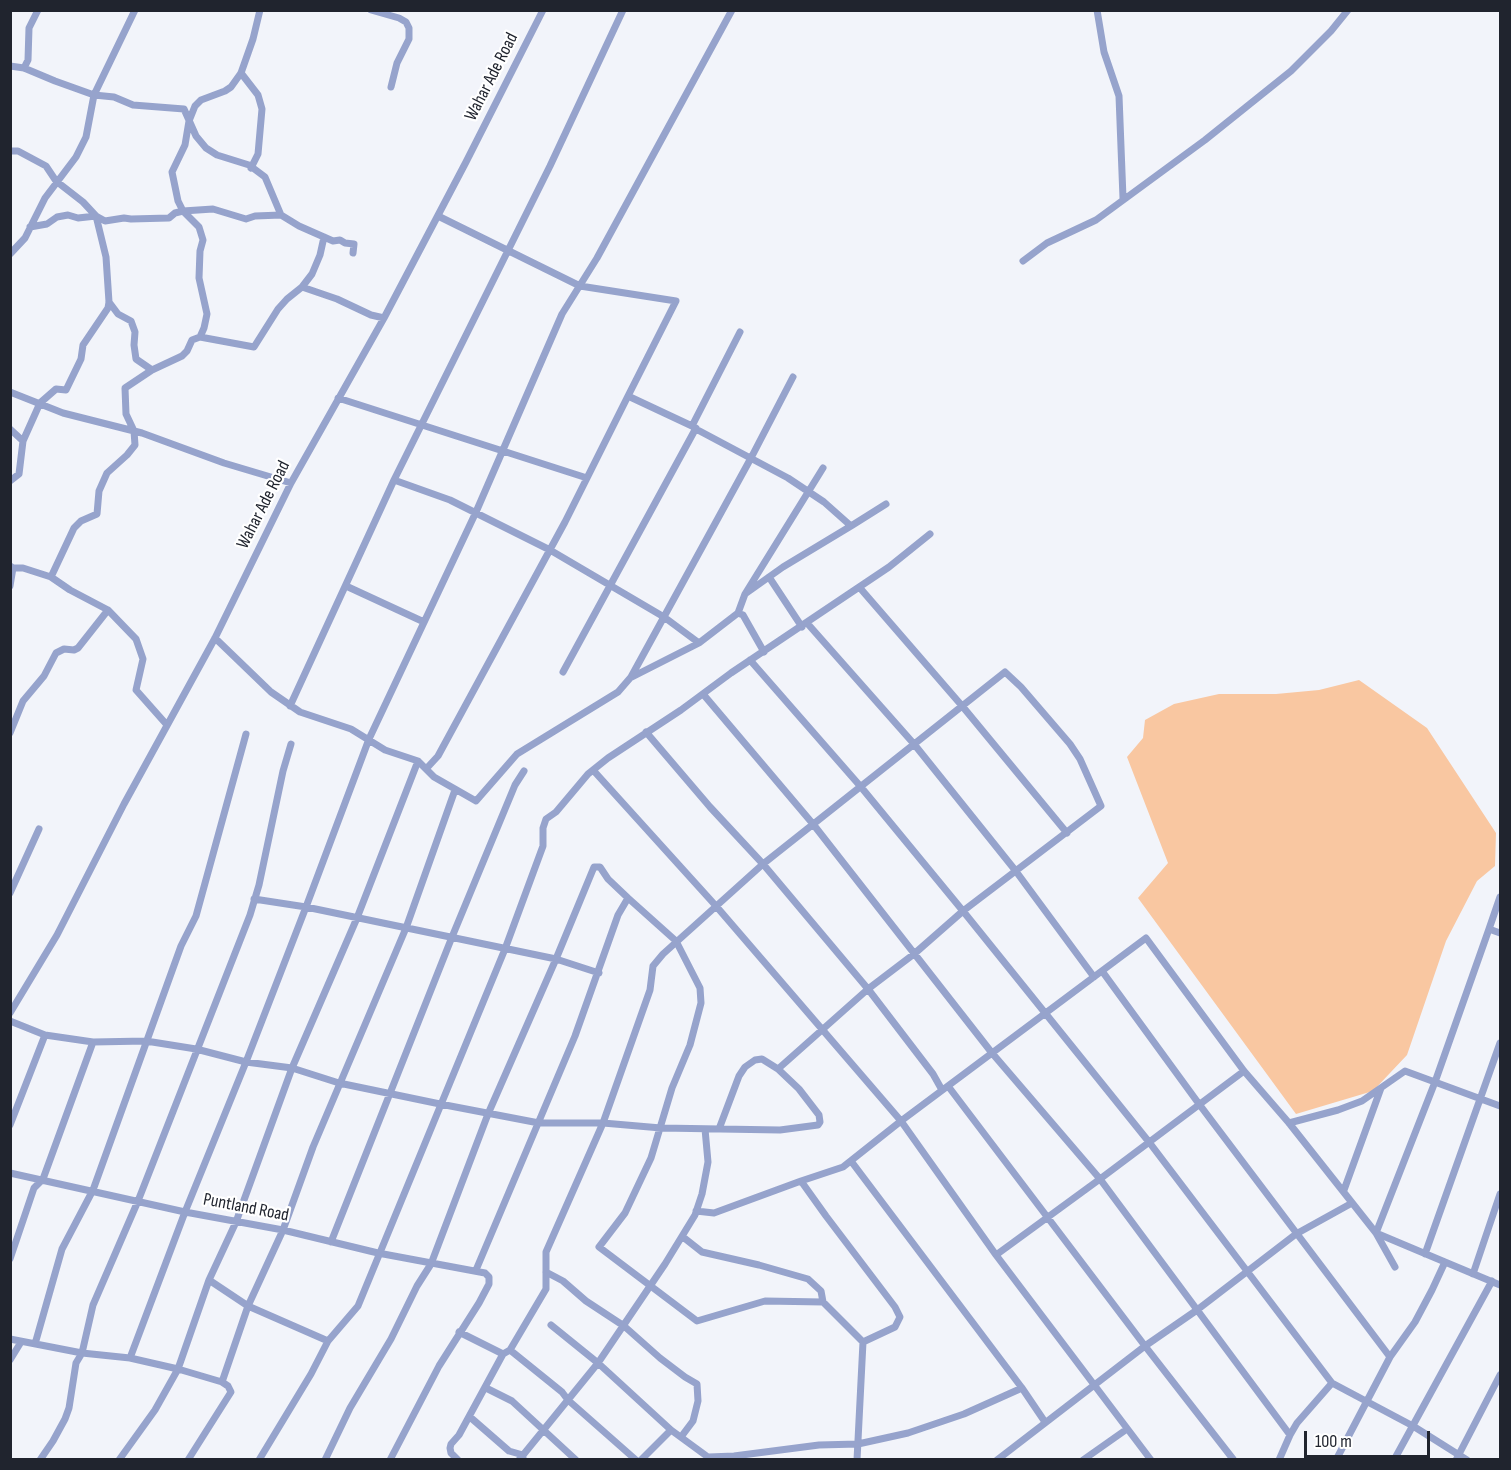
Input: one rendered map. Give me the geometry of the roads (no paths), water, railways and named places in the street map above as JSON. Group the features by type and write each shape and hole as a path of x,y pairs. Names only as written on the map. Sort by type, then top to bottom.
{"street":[{"path":"24,68 28,60 29,28 38,10"},
{"path":"200,337 207,314 199,278 200,251 203,240 199,227 183,211 175,192 172,172 185,145 189,121 195,106 201,99 231,87 241,73 260,10"},
{"path":"371,10 399,18 406,22 409,28 409,39 397,63 391,87"},
{"name":"Wahar Ade Road","path":"10,1013 57,935 124,804 215,638 291,483 384,318 543,10"},
{"path":"290,706 394,480 508,252 623,10"},
{"path":"130,1358 369,739 476,512 562,314 597,258 732,10"},
{"path":"1097,10 1104,52 1119,96 1124,198"},
{"path":"1023,261 1047,243 1096,220 1205,140 1291,71 1331,31 1348,10"},
{"path":"10,254 25,238 45,198 76,157 86,137 94,95 132,11"},
{"path":"10,66 24,68 94,95 114,97 133,105 184,109 196,135 206,148 217,155 251,168 265,177 281,215"},
{"path":"241,73 258,94 262,109 258,154 251,168"},
{"path":"10,151 18,151 46,166 56,181 83,202 96,216 105,221 124,218 169,218 183,211 213,209 246,219 255,216 281,215 333,241 340,240 354,244 354,253"},
{"path":"30,228 51,223 57,217 68,215 78,218 96,216"},
{"path":"10,481 19,474 23,441 40,403 56,388 66,390 81,359 83,345 108,309 106,257 96,216"},
{"path":"426,769 438,756 550,550 676,301 580,285 438,216"},
{"path":"51,577 74,528 81,520 97,514 102,482 107,473 135,445 134,431 126,414 124,388 152,370 182,356 192,340 200,337 254,347 278,309 303,287 316,266 324,237"},
{"path":"303,287 337,298 371,315 384,318"},
{"path":"109,302 118,314 131,321 135,332 136,359 152,370"},
{"path":"562,672 694,427 740,332"},
{"path":"215,638 258,680 290,706 300,712 351,729 385,750 418,761 434,777 476,801 516,754 571,723 618,692 631,677 752,458 793,377"},
{"path":"10,392 63,413 134,431 291,483"},
{"path":"628,396 694,427 788,478 824,502 851,526"},
{"path":"338,398 587,478"},
{"path":"10,429 23,441"},
{"path":"631,677 699,643 738,613 746,594 822,468"},
{"path":"394,480 450,500 550,550 664,618 699,643"},
{"path":"746,594 769,577 886,504"},
{"path":"260,1460 328,1341 358,1306 505,949 543,846 543,828 546,819 556,812 593,770 750,660 860,588 930,534"},
{"path":"10,586 12,567 22,568 51,577 108,610 136,639 143,659 136,690 167,725"},
{"path":"769,577 804,625 914,744 1015,870 1094,977"},
{"path":"346,586 424,622"},
{"path":"860,588 963,707 1067,833"},
{"path":"10,734 22,701 44,675 56,652 78,648 108,610"},
{"path":"738,613 743,615 764,652"},
{"path":"750,660 861,787 1149,1142 1332,1383 1413,1425 1457,1456 1467,1460"},
{"path":"458,1460 451,1453 450,1448 546,1289 546,1252 603,1124 650,990 653,966 676,941 763,864 1005,672 1021,687 1080,759 1101,806 1015,870 914,954 867,989 778,1069"},
{"path":"703,694 813,824 992,1053 1100,1179 1290,1436"},
{"path":"646,732 710,807 763,864 867,989 1234,1459"},
{"path":"35,1344 62,1248 93,1190 181,946 196,916 246,734"},
{"path":"40,1460 54,1441 65,1419 69,1408 75,1363 82,1353 93,1305 138,1201 254,899 291,744"},
{"path":"119,1460 155,1410 178,1369 209,1280 236,1222 292,1068 357,918 418,761"},
{"path":"593,770 716,906 901,1121 996,1255 1151,1460"},
{"path":"331,1242 452,937 515,785 524,771"},
{"path":"222,1382 248,1306 283,1230 339,1083 406,928 455,790"},
{"path":"10,893 39,829"},
{"path":"325,1460 350,1408 391,1339 417,1286 431,1264 488,1114 594,867 600,867 608,879 676,941 700,988 701,1003 690,1045 672,1088 651,1158 625,1214 599,1247 697,1321 765,1301 823,1302"},
{"path":"1376,1233 1435,1082 1500,897"},
{"path":"390,1460 439,1366 479,1304 489,1284 489,1277 476,1270 539,1123 599,973 618,915 628,898"},
{"path":"254,899 306,907 556,959 599,973"},
{"path":"1489,929 1500,933"},
{"path":"696,1211 714,1213 832,1172 852,1161 901,1121 1146,938 1244,1071 1344,1190 1376,1233 1395,1267"},
{"path":"1102,971 1390,1357"},
{"path":"10,1021 45,1035 93,1042 146,1041 196,1049 246,1062 292,1068 339,1083 539,1123 661,1128 705,1129 780,1130 818,1125 820,1122 819,1115 799,1089 778,1069 762,1059 754,1060 739,1076 719,1129"},
{"path":"10,1125 45,1035"},
{"path":"10,1259 34,1188 43,1179 93,1042"},
{"path":"1425,1254 1500,1043"},
{"path":"996,1255 1244,1071"},
{"path":"1289,1123 1362,1101 1405,1071 1500,1106"},
{"path":"1344,1190 1381,1088"},
{"path":"470,1416 509,1450 522,1458 542,1429 598,1363 683,1237 702,1194 708,1162 705,1129"},
{"path":"852,1161 1045,1422"},
{"name":"Puntland Road","path":"10,1173 185,1212 283,1230 378,1253 476,1270"},
{"path":"801,1181 895,1307 900,1317 895,1327 863,1342"},
{"path":"1473,1274 1500,1194"},
{"path":"997,1459 1296,1234 1352,1203"},
{"path":"1376,1233 1500,1285"},
{"path":"683,1237 702,1252 808,1279 820,1291 823,1302 863,1342 857,1460"},
{"path":"1336,1460 1390,1357 1414,1322 1445,1262"},
{"path":"546,1272 563,1281 586,1301 624,1326 660,1358 697,1384 698,1401 693,1421 681,1437"},
{"path":"209,1280 248,1306 328,1341"},
{"path":"1394,1460 1492,1281"},
{"path":"552,1325 598,1363 671,1430 711,1458 819,1445 858,1444 908,1433 964,1414 1022,1388"},
{"path":"459,1332 507,1352 562,1392 568,1400 636,1460"},
{"path":"10,1339 82,1353 130,1358 178,1369 222,1382 228,1386 231,1392 188,1460"},
{"path":"10,1360 21,1342"},
{"path":"1457,1456 1500,1378"},
{"path":"1279,1460 1297,1423 1332,1383"},
{"path":"486,1388 512,1401 576,1460"},
{"path":"1083,1460 1127,1429"},
{"path":"641,1460 671,1430"}]}
